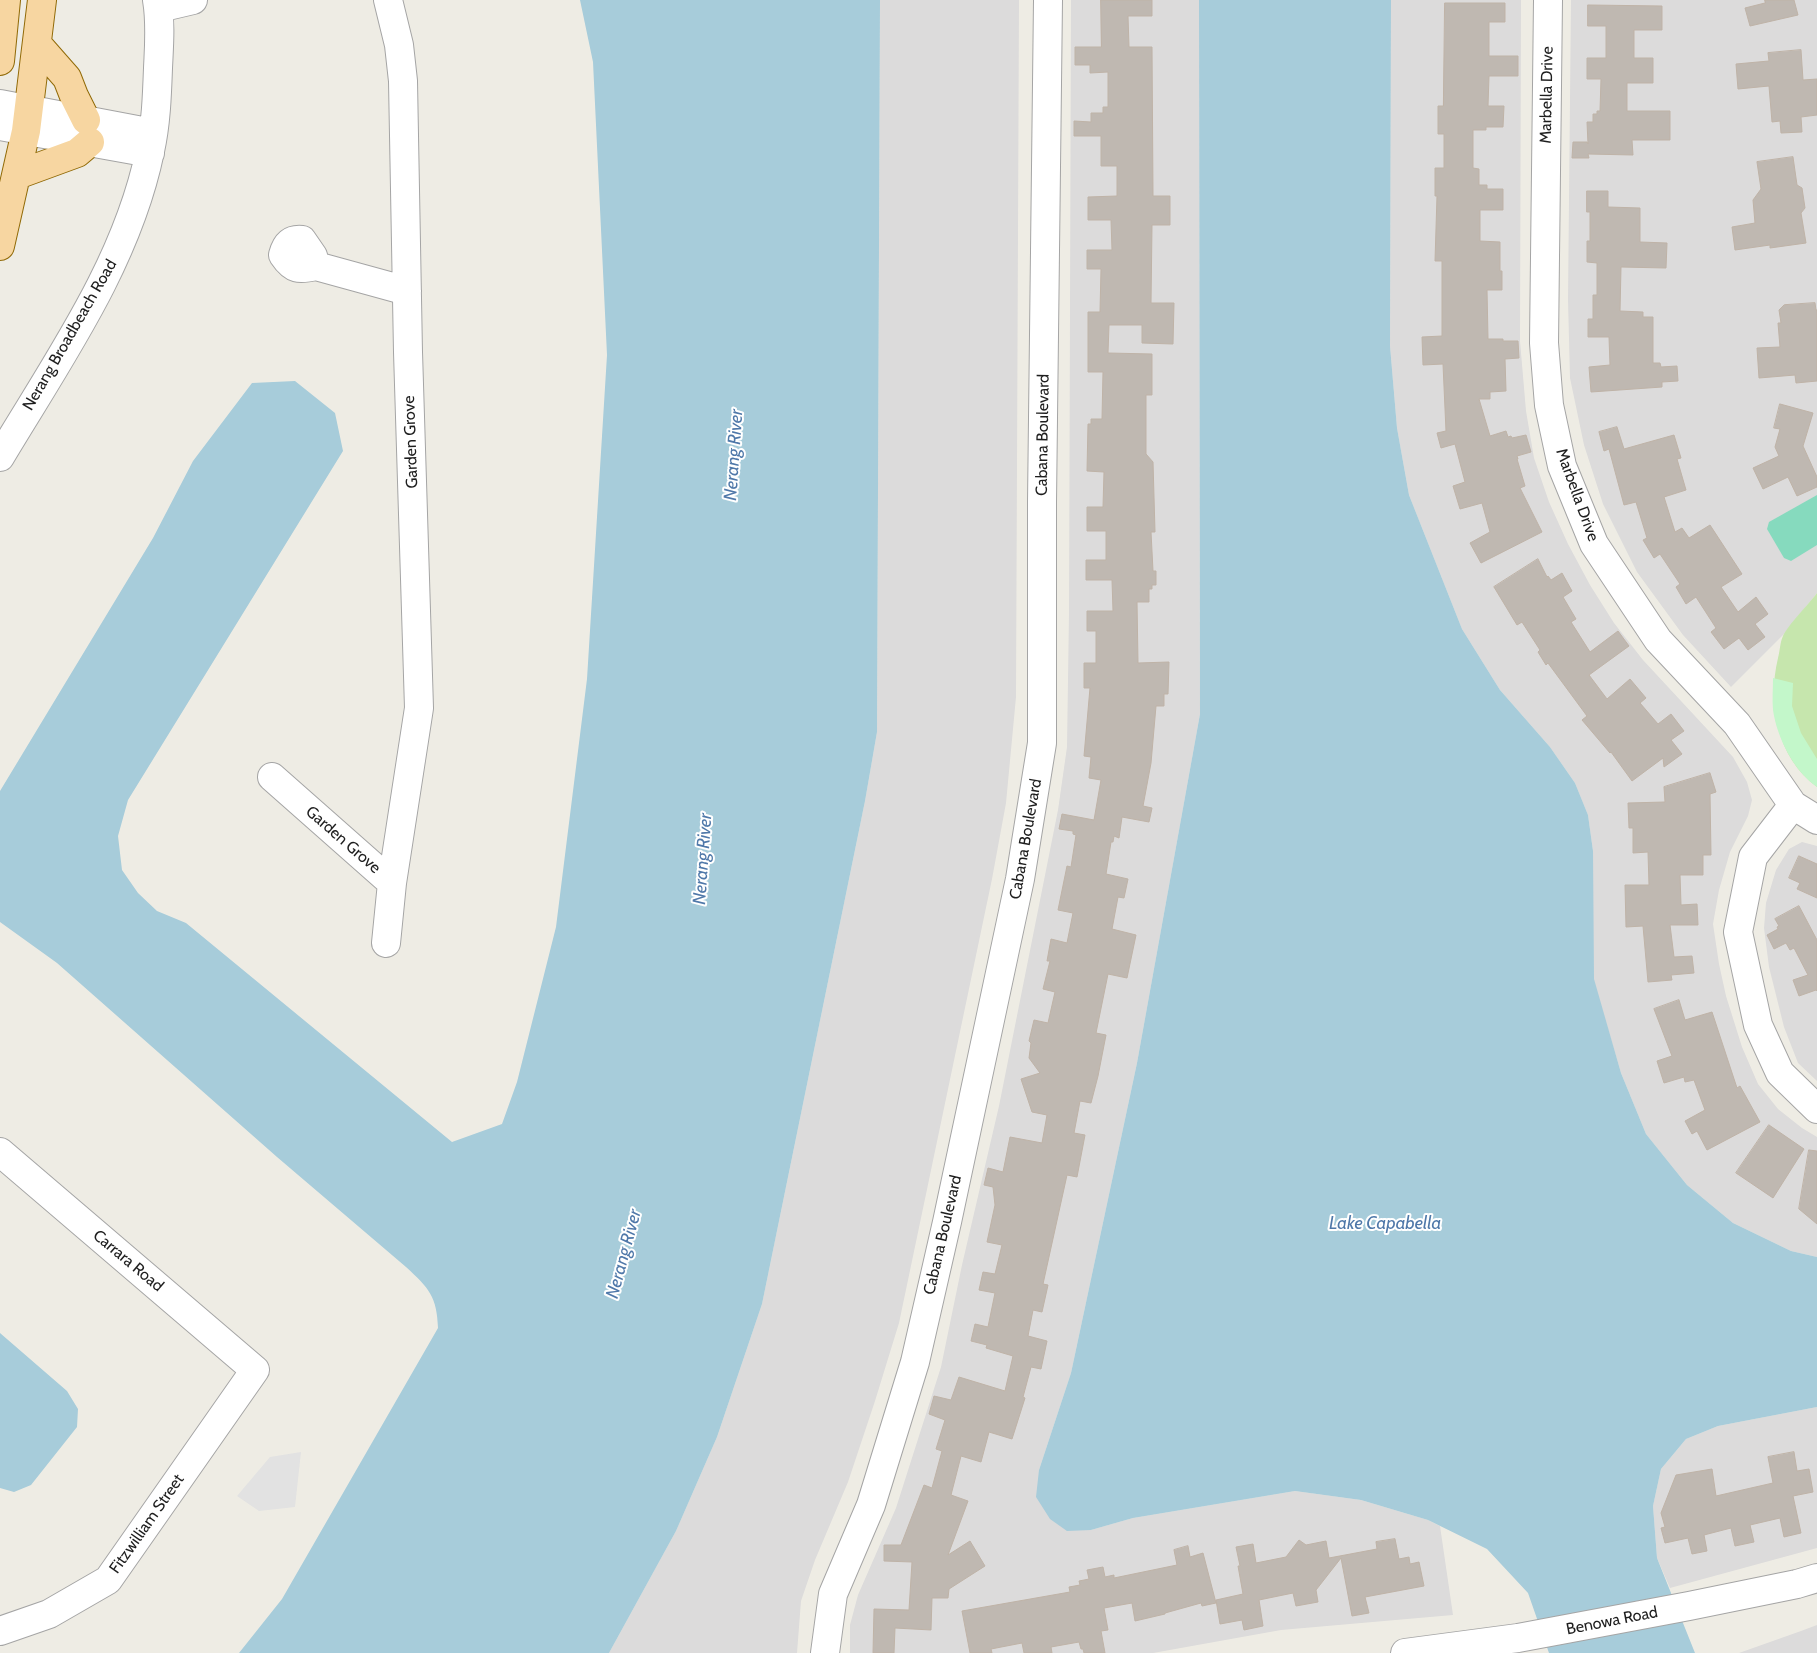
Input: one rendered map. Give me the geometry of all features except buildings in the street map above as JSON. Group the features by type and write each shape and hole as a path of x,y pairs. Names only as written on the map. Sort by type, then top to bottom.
{"main road":[{"path":"1,53 6,0"},
{"path":"0,246 17,174 18,122 38,45 42,0"},
{"path":"17,174 77,153 88,131 67,78 38,45"}],"street":[{"path":"158,4 193,0"},
{"name":"Garden Grove","path":"386,943 392,883 419,708 403,81 399,45 388,0"},
{"name":"Cabana Boulevard","path":"825,1653 834,1594 871,1505 915,1362 947,1222 1020,879 1042,743 1042,502 1048,0"},
{"name":"Marbella Drive","path":"1548,0 1544,344 1549,405 1562,466 1594,544 1658,640 1737,724 1793,805 1817,820"},
{"name":"Nerang Broadbeach Road","path":"0,457 73,335 114,260 130,220 152,143 157,95 158,4"},
{"path":"0,104 18,122 88,131 152,143"},
{"path":"316,266 407,291"},
{"name":"Garden Grove","path":"272,777 392,883"},
{"path":"1793,805 1753,857 1738,932 1758,1025 1780,1073 1817,1109"},
{"name":"Carrara Road","path":"0,1152 255,1370"},
{"name":"Fitzwilliam Street","path":"0,1631 49,1614 108,1580 255,1370"},
{"name":"Benowa Road","path":"1405,1653 1518,1638 1689,1606 1797,1584 1817,1578"}],"shaded area":[{"path":"880,0 1019,0 1016,697 1006,803 992,879 899,1323 848,1482 815,1560 801,1601 797,1653 609,1653 676,1531 717,1437 762,1304 865,801 877,732"},
{"path":"1071,0 1199,0 1200,714 1137,1063 1071,1373 1039,1470 1091,1530 1133,1518 1295,1491 1361,1500 1428,1520 1440,1526 1453,1615 1281,1630 1153,1653 850,1653 850,1625 858,1595 896,1508 941,1367 962,1265 999,1106 1058,810 1067,747"},
{"path":"1391,0 1521,0 1520,341 1526,411 1534,458 1549,502 1568,544 1590,585 1614,623 1643,660 1733,757 1747,782 1752,800 1748,816 1730,852 1719,890 1713,924 1726,996 1742,1047 1758,1084 1778,1109 1817,1137 1817,1257 1791,1251 1733,1223 1687,1185 1646,1134 1621,1073 1593,979 1593,851 1588,815 1575,783 1550,747 1500,690 1462,629 1409,495 1397,428 1390,346"},
{"path":"1571,0 1817,0 1817,593 1783,635 1731,687 1683,635 1637,572 1603,504 1584,445 1570,378 1568,300"},
{"path":"1802,842 1817,846 1817,1081 1798,1063 1784,1027 1769,967 1764,928 1766,903 1776,870 1789,849"},
{"path":"1817,1407 1817,1548 1670,1588 1657,1558 1653,1506 1661,1469 1686,1439 1718,1426"},
{"path":"301,1452 295,1507 259,1511 237,1496 270,1457"},
{"path":"1817,1625 1817,1653 1739,1653 1801,1631"}],"green space":[{"path":"1817,495 1817,545 1791,561 1784,558 1767,529 1769,522"},
{"path":"1817,593 1817,787 1803,775 1792,761 1784,746 1778,729 1774,693 1775,676 1783,636"},
{"path":"1773,678 1793,683 1792,706 1801,733 1817,759 1817,787 1794,763 1778,732 1773,710"}],"water":[{"name":"Nerang River","path":"580,0 880,0 877,732 865,801 762,1304 717,1437 676,1531 609,1653 239,1653 282,1599 438,1328 436,1308 426,1287 406,1267 277,1157 57,963 0,922 0,791 153,538 193,461 252,383 295,381 335,413 343,451 128,800 118,836 122,870 138,893 157,911 186,923 452,1142 502,1124 517,1082 556,927 587,679 607,355 593,62"},
{"name":"Lake Capabella","path":"1199,0 1391,0 1390,346 1397,428 1409,495 1462,629 1500,690 1550,747 1575,783 1588,815 1593,851 1594,979 1621,1073 1646,1134 1687,1185 1733,1223 1791,1251 1817,1257 1817,1407 1718,1426 1686,1439 1661,1469 1653,1506 1657,1558 1695,1653 1549,1653 1528,1593 1487,1549 1428,1520 1361,1500 1295,1491 1133,1518 1091,1530 1067,1531 1050,1519 1036,1497 1039,1470 1071,1373 1137,1063 1200,714"},
{"path":"0,1333 67,1391 78,1409 77,1427 31,1485 14,1492 0,1488"}]}
